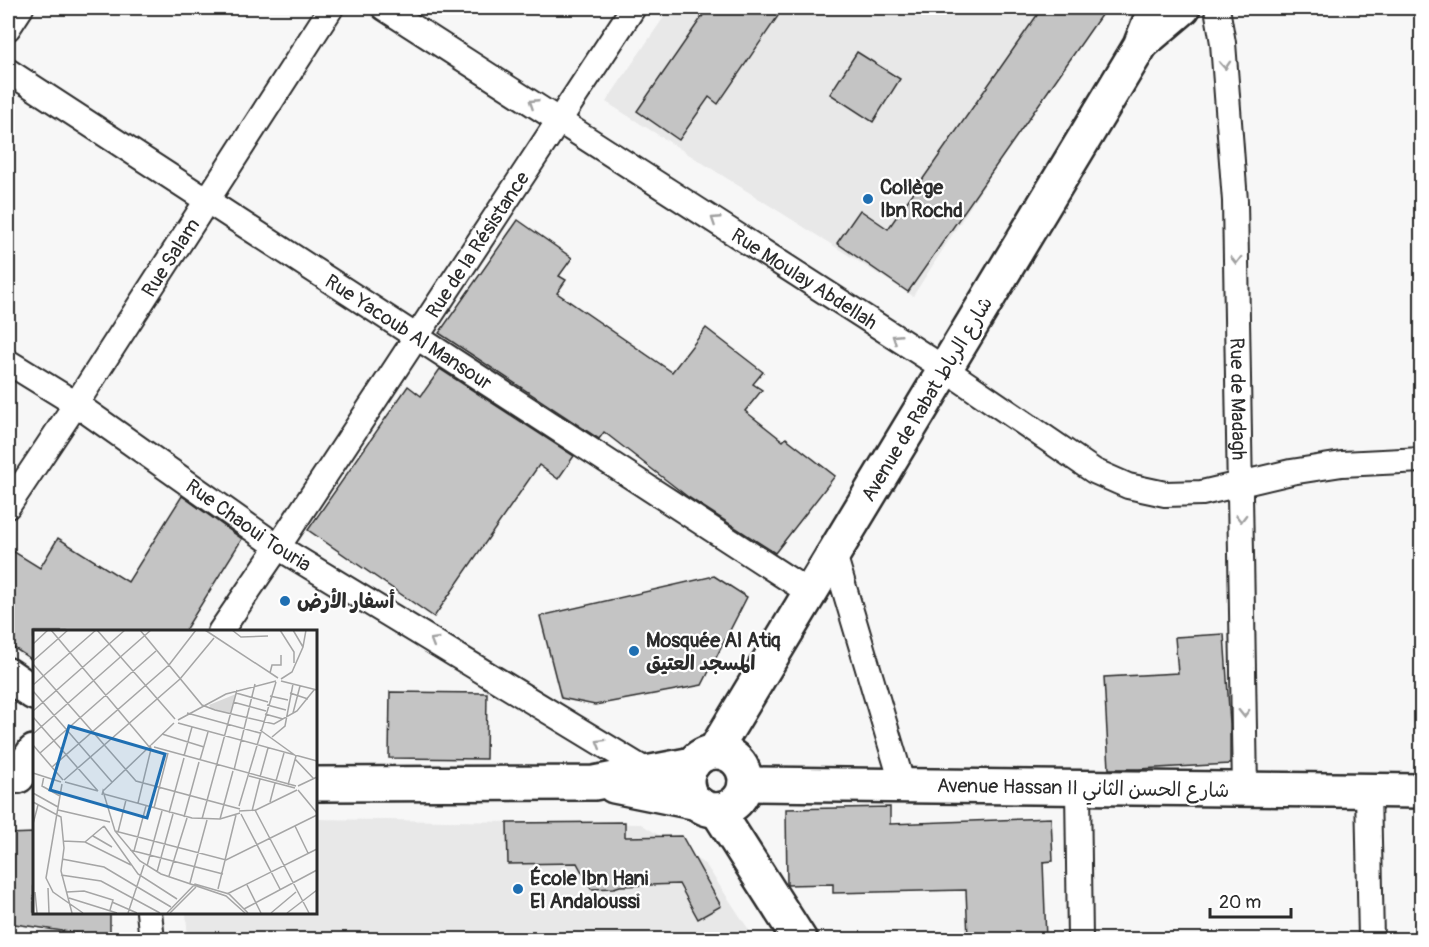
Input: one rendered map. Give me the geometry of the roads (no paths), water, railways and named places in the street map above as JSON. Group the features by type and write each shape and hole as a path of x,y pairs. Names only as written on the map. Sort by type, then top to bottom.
{"street":[{"path":"8,28 21,8"},
{"name":"Rue Salam","path":"8,506 331,8"},
{"name":"Rue Moulay Abdellah","path":"384,8 945,369 1094,471 1128,486 1165,494 1202,493 1291,472 1342,464 1422,460"},
{"name":"Rue de la Résistance","path":"221,630 633,8"},
{"name":"Avenue de Rabat شارع الرباط","path":"703,758 834,554 1140,46 1155,8"},
{"name":"Avenue de Rabat شارع الرباط","path":"1140,46 1183,8"},
{"name":"Rue de Madagh","path":"1217,8 1223,44 1235,201 1245,789"},
{"name":"Rue Yacoub Al Mansour","path":"8,71 810,593"},
{"name":"Rue Chaoui Touria","path":"8,362 76,404 278,547 650,773"},
{"path":"834,554 903,786"},
{"path":"8,675 33,692"},
{"path":"316,784 594,783 650,773 724,753 733,757 740,764 745,774 742,794 728,808 594,783"},
{"path":"703,758 689,772 688,789 692,796 708,806 800,939"},
{"name":"Avenue Hassan II شارع الحسن الثاني","path":"745,784 1422,791"},
{"path":"1078,788 1080,939"},
{"path":"1368,790 1371,939"},
{"path":"149,914 152,939"}],"place":[{"name":"Collège Ibn Rochd","path":"868,199"},
{"name":"أسفار الأرض","path":"285,601"},
{"name":"Mosquée Al Atiq المسجد العتيق","path":"634,651"},
{"name":"École Ibn Hani El Andaloussi","path":"518,889"}]}
